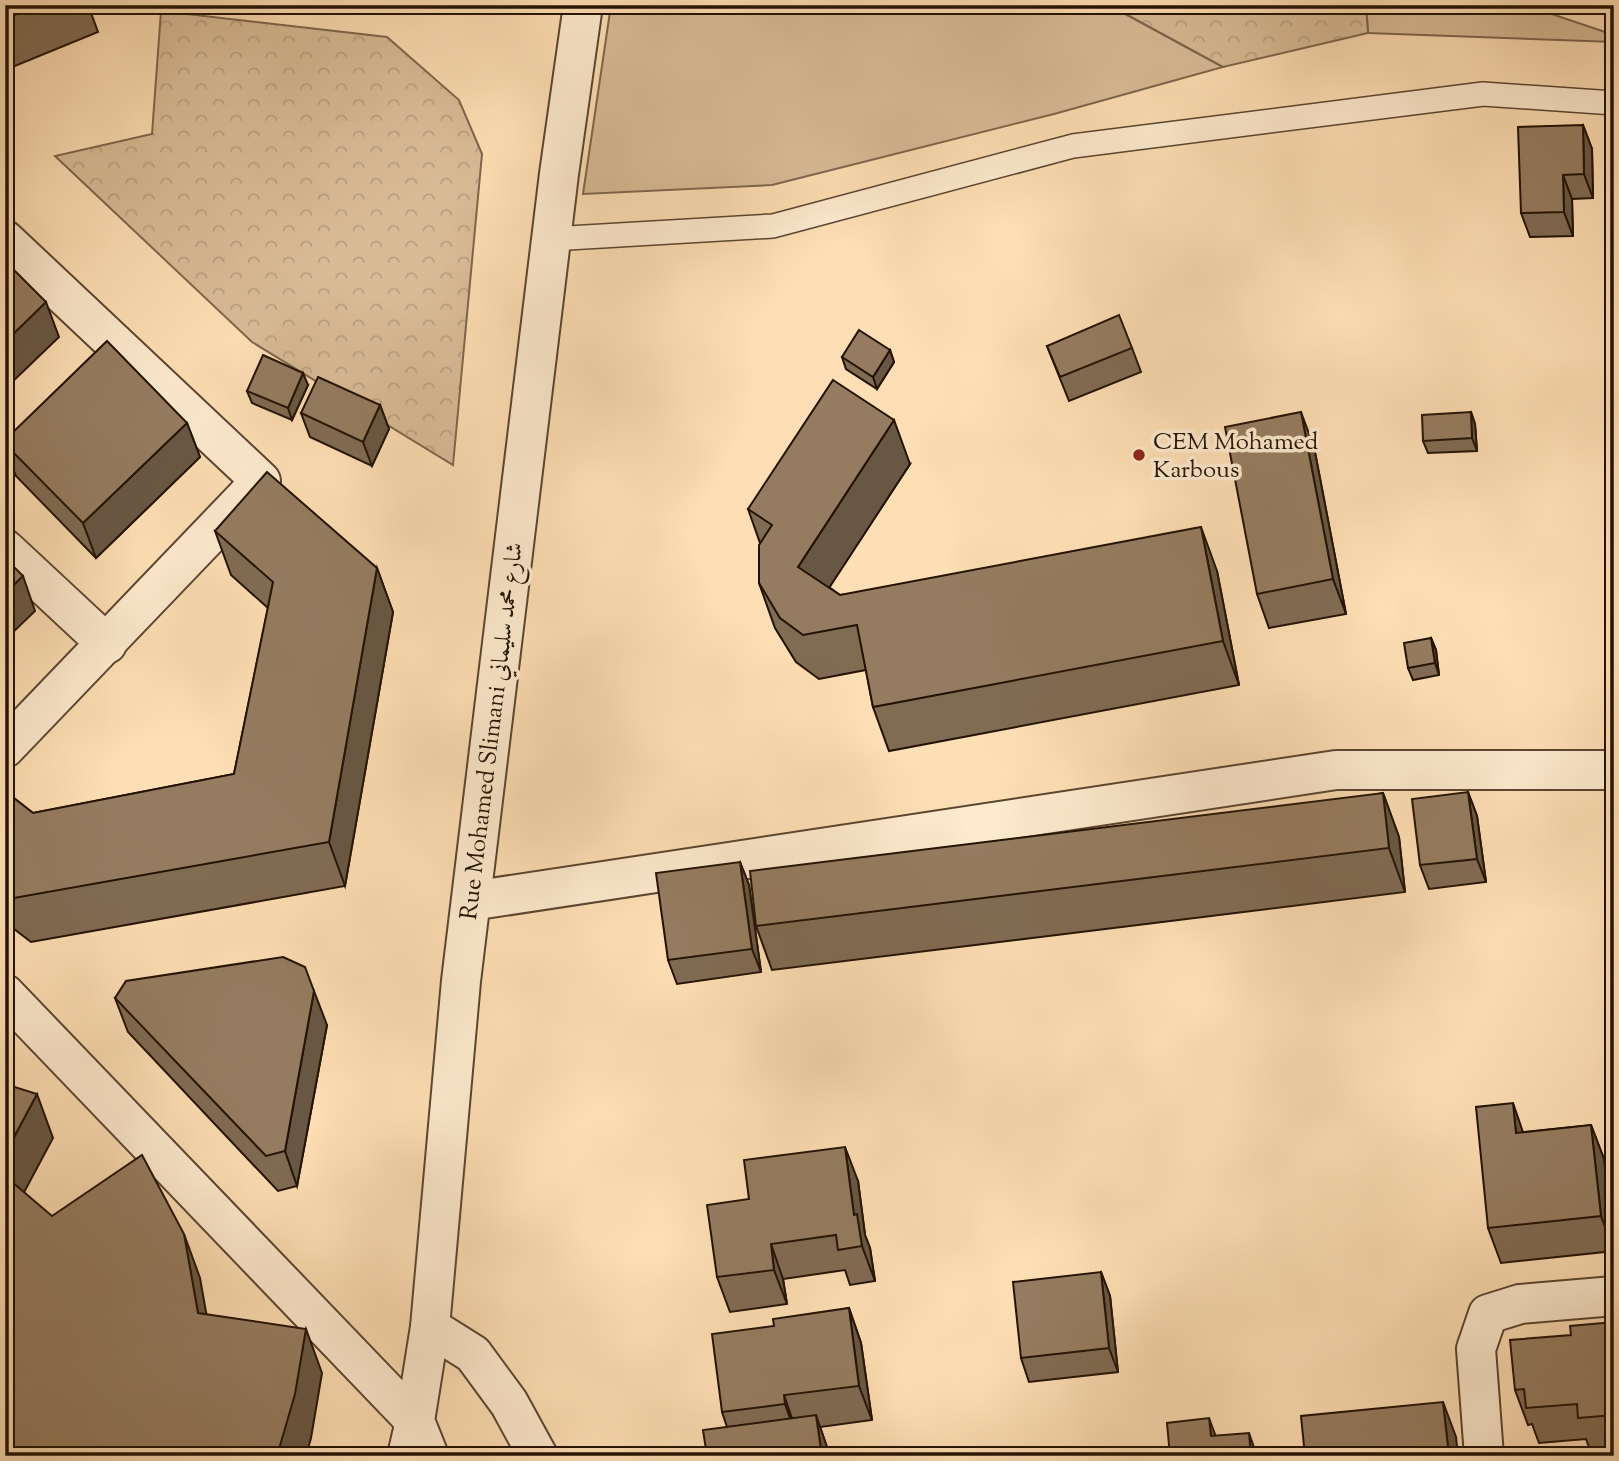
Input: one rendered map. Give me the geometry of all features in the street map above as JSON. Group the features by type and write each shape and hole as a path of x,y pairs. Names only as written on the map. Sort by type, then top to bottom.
{"street":[{"name":"Rue Mohamed Slimani شارع محمد سليماني","path":"411,1438 430,1327 461,981 551,239 583,5"},
{"path":"5,240 261,481 5,748"},
{"path":"5,549 107,644"},
{"path":"471,901 1336,771 1614,770"},
{"path":"5,994 429,1456"},
{"path":"1484,1456 1476,1349 1488,1314 1520,1304 1614,1296"},
{"path":"430,1327 473,1354 509,1403 538,1456"}],"lane":[{"path":"551,239 773,226 1073,146 1483,93 1614,103"}],"green space":[{"path":"611,5 1109,5 1223,67 1054,114 772,185 583,194"},
{"path":"1109,5 1366,5 1368,33 1223,67"},
{"path":"1366,5 1525,5 1614,35 1614,42 1368,33"},
{"path":"161,11 387,37 459,100 482,154 453,465 252,342 55,156 152,134"}],"building":[{"path":"5,5 39,5 5,19"},
{"path":"1583,125 1584,174 1563,175 1564,212 1521,213 1518,127"},
{"path":"5,261 46,302 5,342"},
{"path":"1614,271 1614,403 1609,402"},
{"path":"1119,315 1132,348 1060,377 1047,346"},
{"path":"859,330 890,350 873,377 842,357"},
{"path":"107,341 187,423 83,523 5,444 5,440"},
{"path":"263,355 303,373 288,408 247,391"},
{"path":"318,377 380,405 363,442 301,413"},
{"path":"833,380 894,420 798,567 840,595 1201,527 1223,641 873,707 857,625 803,635 780,618 759,583 759,545 772,525 748,509"},
{"path":"1301,412 1333,579 1257,594 1225,427"},
{"path":"1471,412 1472,438 1423,441 1422,415"},
{"path":"267,472 377,568 329,842 14,898 5,891 5,791 33,813 234,774 273,582 215,531"},
{"path":"5,558 23,576 5,593"},
{"path":"1609,620 1614,620 1614,658"},
{"path":"1431,638 1435,663 1408,668 1404,643"},
{"path":"1468,792 1477,859 1420,865 1412,799"},
{"path":"1383,793 1389,848 756,926 750,871"},
{"path":"740,862 752,949 668,960 656,873"},
{"path":"283,957 305,967 314,991 285,1151 266,1156 115,998 126,981"},
{"path":"5,1084 37,1094 5,1154"},
{"path":"1513,1103 1516,1133 1591,1125 1601,1216 1488,1228 1476,1107"},
{"path":"1614,1117 1614,1193 1606,1118"},
{"path":"845,1147 854,1215 857,1214 862,1246 838,1250 836,1235 771,1244 774,1270 717,1277 707,1205 749,1199 744,1160"},
{"path":"142,1155 184,1234 198,1313 306,1329 295,1394 277,1456 5,1456 5,1176 52,1216"},
{"path":"1101,1272 1109,1348 1021,1358 1013,1282"},
{"path":"849,1308 859,1386 784,1395 785,1404 722,1412 712,1334 774,1326 773,1319"},
{"path":"1614,1322 1614,1415 1578,1418 1577,1404 1526,1408 1524,1389 1515,1390 1510,1340 1571,1335 1570,1326"},
{"path":"1443,1402 1449,1456 1305,1456 1301,1416"},
{"path":"816,1415 822,1456 707,1456 703,1430"},
{"path":"1209,1418 1211,1436 1249,1433 1251,1456 1170,1456 1167,1423"}],"place":[{"name":"CEM Mohamed Karbous","path":"1139,455"}]}
